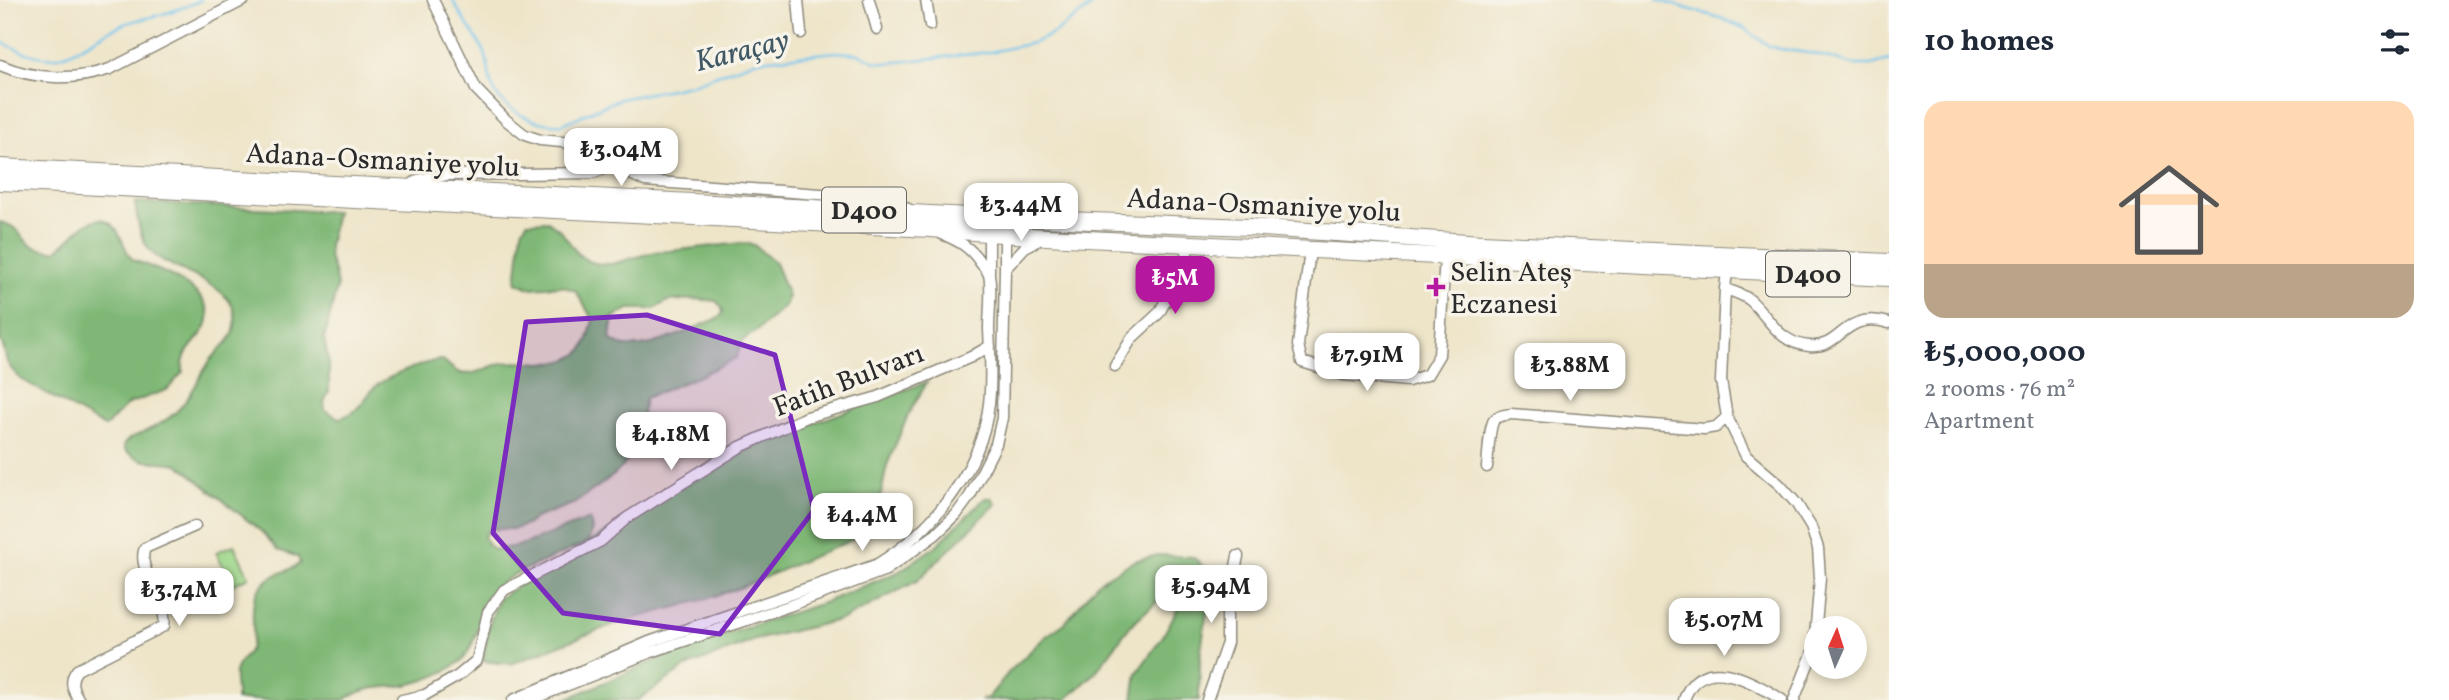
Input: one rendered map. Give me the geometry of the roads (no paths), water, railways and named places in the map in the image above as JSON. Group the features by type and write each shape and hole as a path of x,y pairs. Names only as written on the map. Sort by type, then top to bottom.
{"highway":[{"name":"Adana-Osmaniye yolu","path":"0,167 1248,227 1482,243 1889,262"},
{"name":"Adana-Osmaniye yolu","path":"0,182 1727,271"},
{"name":"D400","path":"1727,271 1889,278"}],"street":[{"path":"0,65 39,76 86,77 121,64 244,0"},
{"path":"433,0 476,89 525,135 540,140 594,145 633,176 652,183 873,198 898,203 915,213"},
{"path":"798,0 801,33"},
{"path":"869,0 877,29"},
{"path":"926,0 930,25"},
{"path":"408,187 418,180 446,174 591,173 609,164 611,159"},
{"path":"513,700 649,642 876,565 895,553 930,523 943,509 979,443 989,403 989,275 997,234 997,217"},
{"path":"930,229 961,242 974,252 989,275"},
{"path":"530,700 651,652 886,570 935,535 956,515 970,496 996,444 1002,418 1005,269 997,234"},
{"path":"1005,269 1025,247 1046,237"},
{"path":"1115,366 1132,338 1159,313 1179,276 1190,244"},
{"path":"1310,250 1298,345 1302,362 1344,375 1408,381 1427,374 1438,355 1444,300 1445,256"},
{"path":"1727,271 1721,381 1727,417 1746,456 1780,485 1796,503 1811,527 1818,548 1820,578 1814,649 1794,700"},
{"path":"1725,289 1751,301 1777,333 1791,342 1825,345 1849,326 1866,319 1889,323"},
{"name":"Fatih Bulvarı","path":"402,700 425,697 477,660 488,612 504,590 601,541 638,511 740,447 807,417 878,397 971,357 990,346"},
{"path":"1486,467 1494,420 1501,416 1511,414 1704,429 1716,427 1727,417"},
{"path":"79,700 72,681 72,676 78,670 164,626 162,606 142,558 145,548 195,526"},
{"path":"1207,700 1227,643 1227,612 1238,556"},
{"path":"1684,700 1689,687 1696,680 1717,673 1753,681 1782,700"}],"waterway":[{"name":"Karaçay","path":"0,41 39,56 65,55 124,24 201,0"},
{"name":"Karaçay","path":"453,0 484,51 491,83 502,101 530,119 552,124 562,124 620,99 690,85 758,60 836,52 860,54 876,62 888,63 990,52 1033,43 1053,34 1100,0"},
{"name":"Karaçay","path":"1657,0 1720,18 1744,28 1769,46 1780,49 1815,54 1854,65 1871,65 1889,60"}],"place":[{"name":"Selin Ateş Eczanesi","path":"1436,287"}]}
